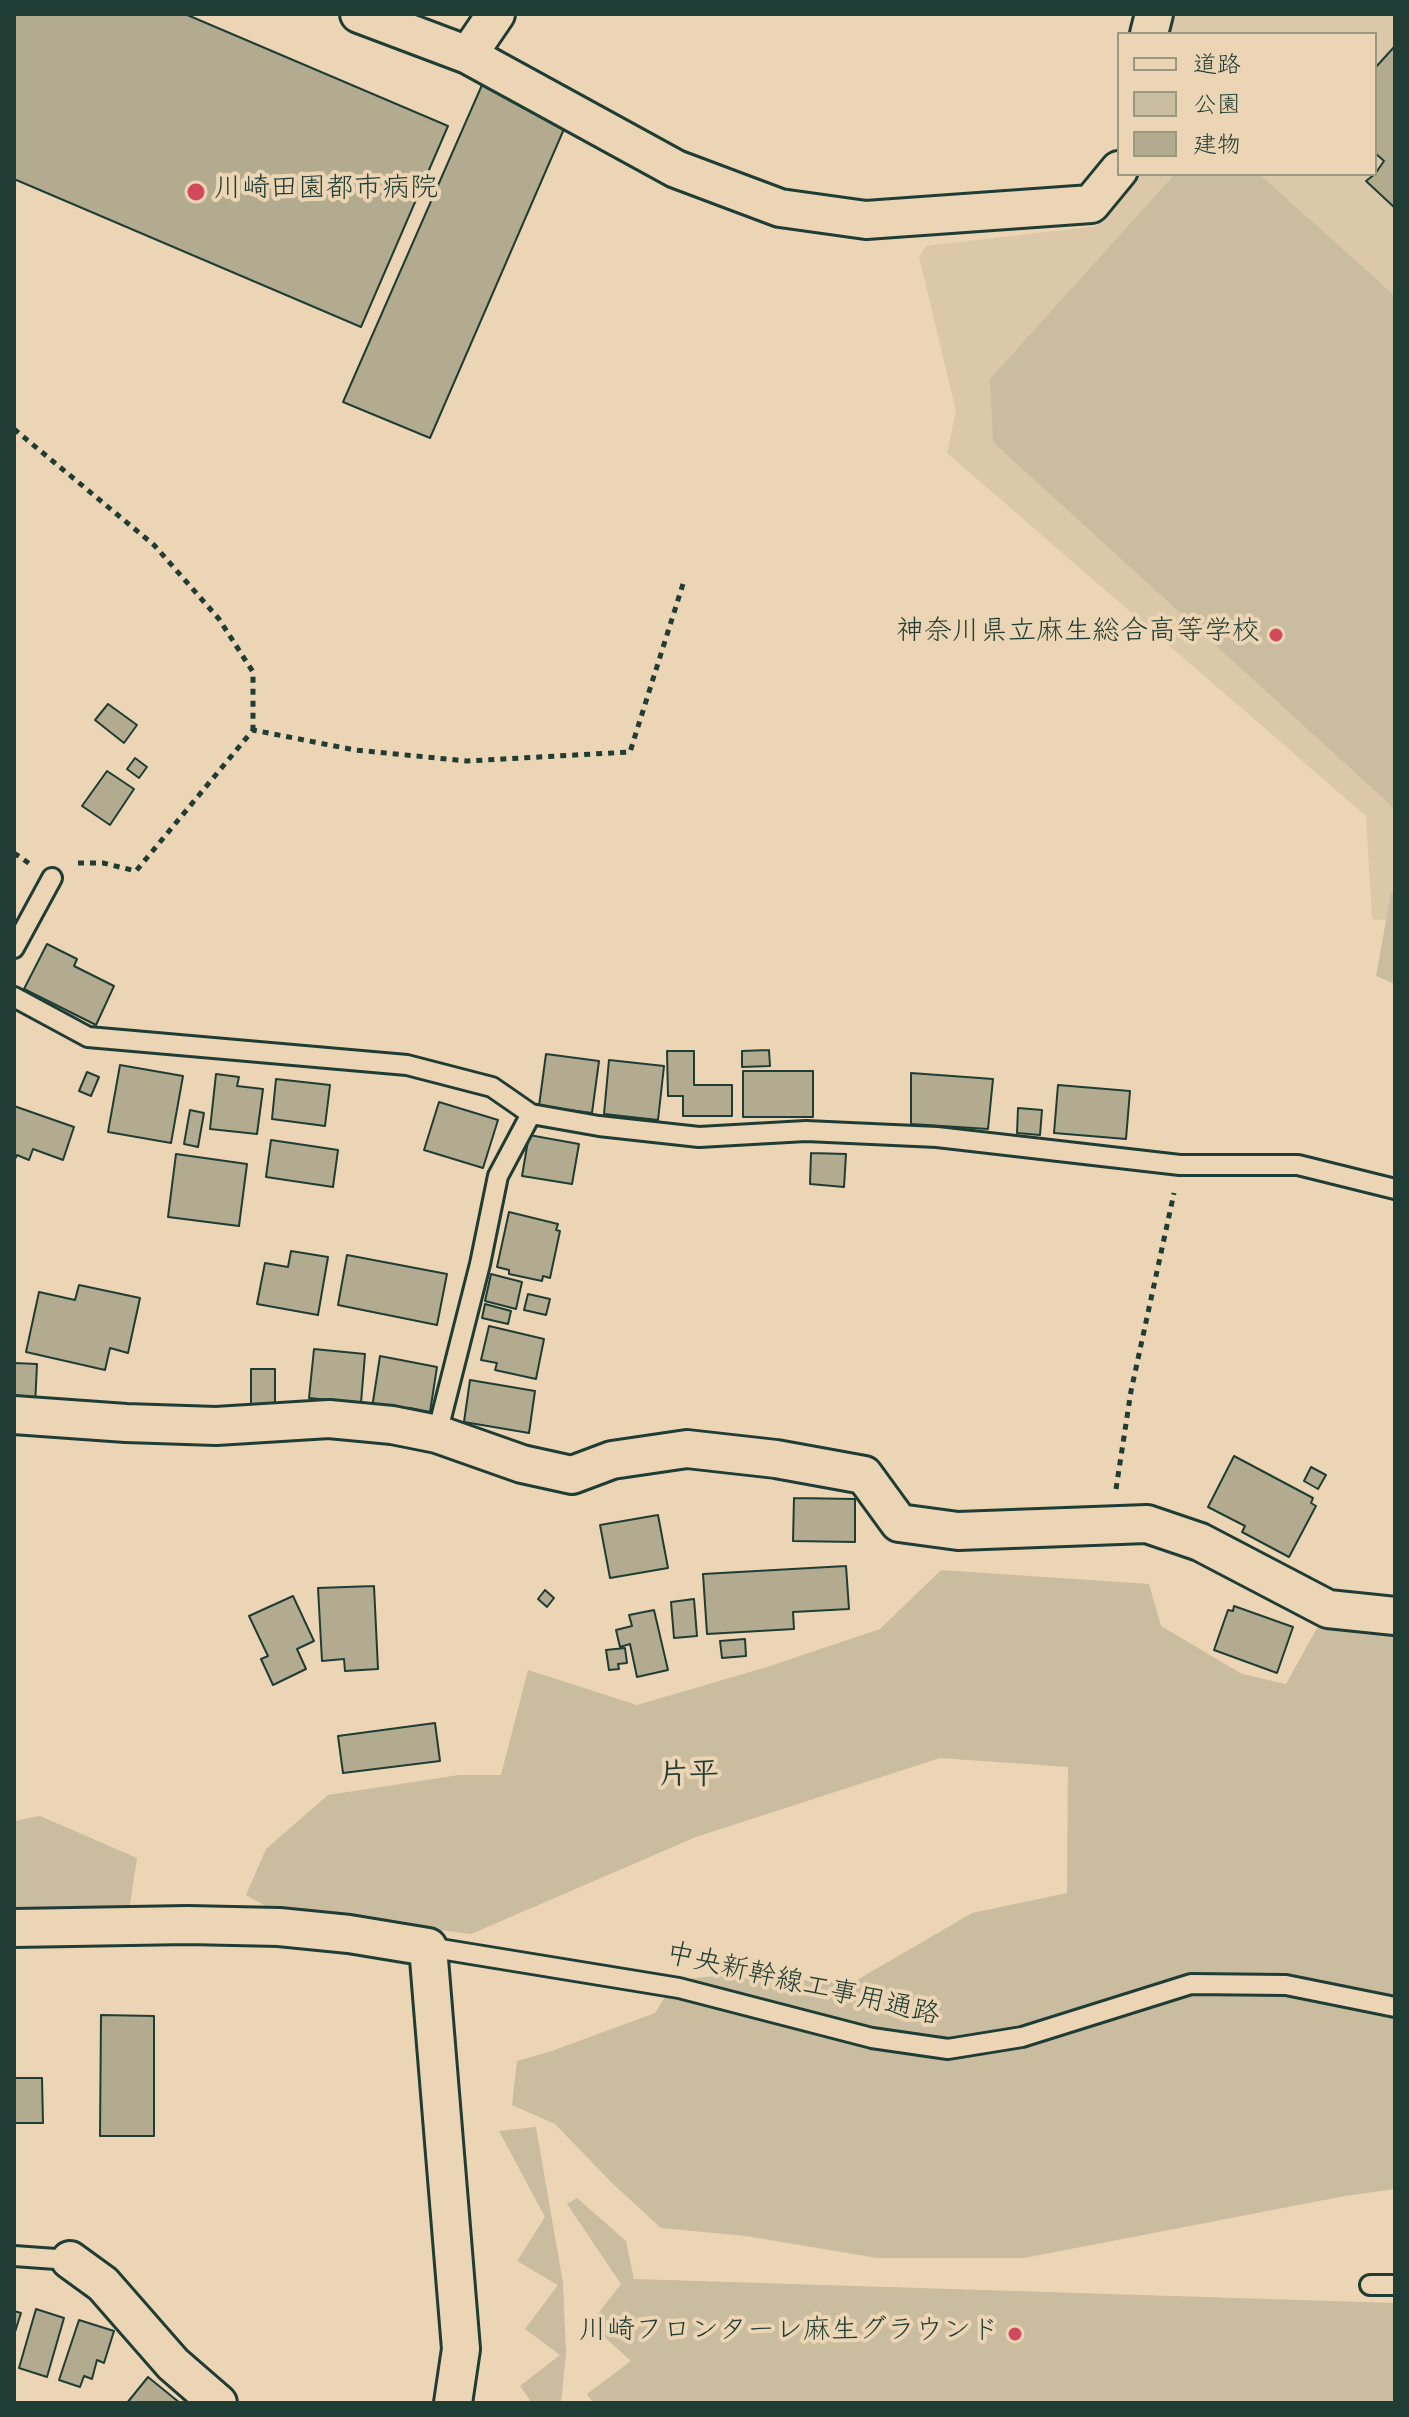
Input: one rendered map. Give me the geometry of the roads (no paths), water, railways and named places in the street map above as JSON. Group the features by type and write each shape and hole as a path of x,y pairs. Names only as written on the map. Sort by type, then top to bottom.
{"street":[{"path":"359,14 468,55 676,169 780,208 866,220 1091,204 1117,172"},
{"path":"468,55 496,14"},
{"path":"14,1415 216,1426 329,1419 392,1425 437,1434 522,1464 572,1475 612,1460 687,1449 776,1459 864,1475 899,1523 958,1531 1147,1524 1200,1542 1328,1609 1395,1616"},
{"path":"14,1928 279,1927 428,1947 461,2349 453,2403"},
{"path":"70,2260 103,2284 173,2364 218,2403"}],"lane":[{"path":"14,948 52,878"},
{"path":"14,997 88,1037 407,1065 492,1087 531,1114 599,1126 699,1137 806,1131 937,1137 1180,1165 1298,1165 1395,1189"},
{"path":"437,1434 480,1264 498,1176 531,1114"},
{"name":"中央新幹線工事用通路","path":"428,1947 679,1988 872,2038 948,2049 1022,2037 1191,1984 1286,1985 1395,2007"},
{"path":"14,2256 70,2260"},
{"path":"1370,2285 1395,2285"}],"place":[{"name":"川崎田園都市病院","path":"196,192"},
{"name":"神奈川県立麻生総合高等学校","path":"1276,635"},
{"name":"川崎フロンターレ麻生グラウンド","path":"1015,2334"}],"district":[{"name":"片平","path":"689,1779"}]}
